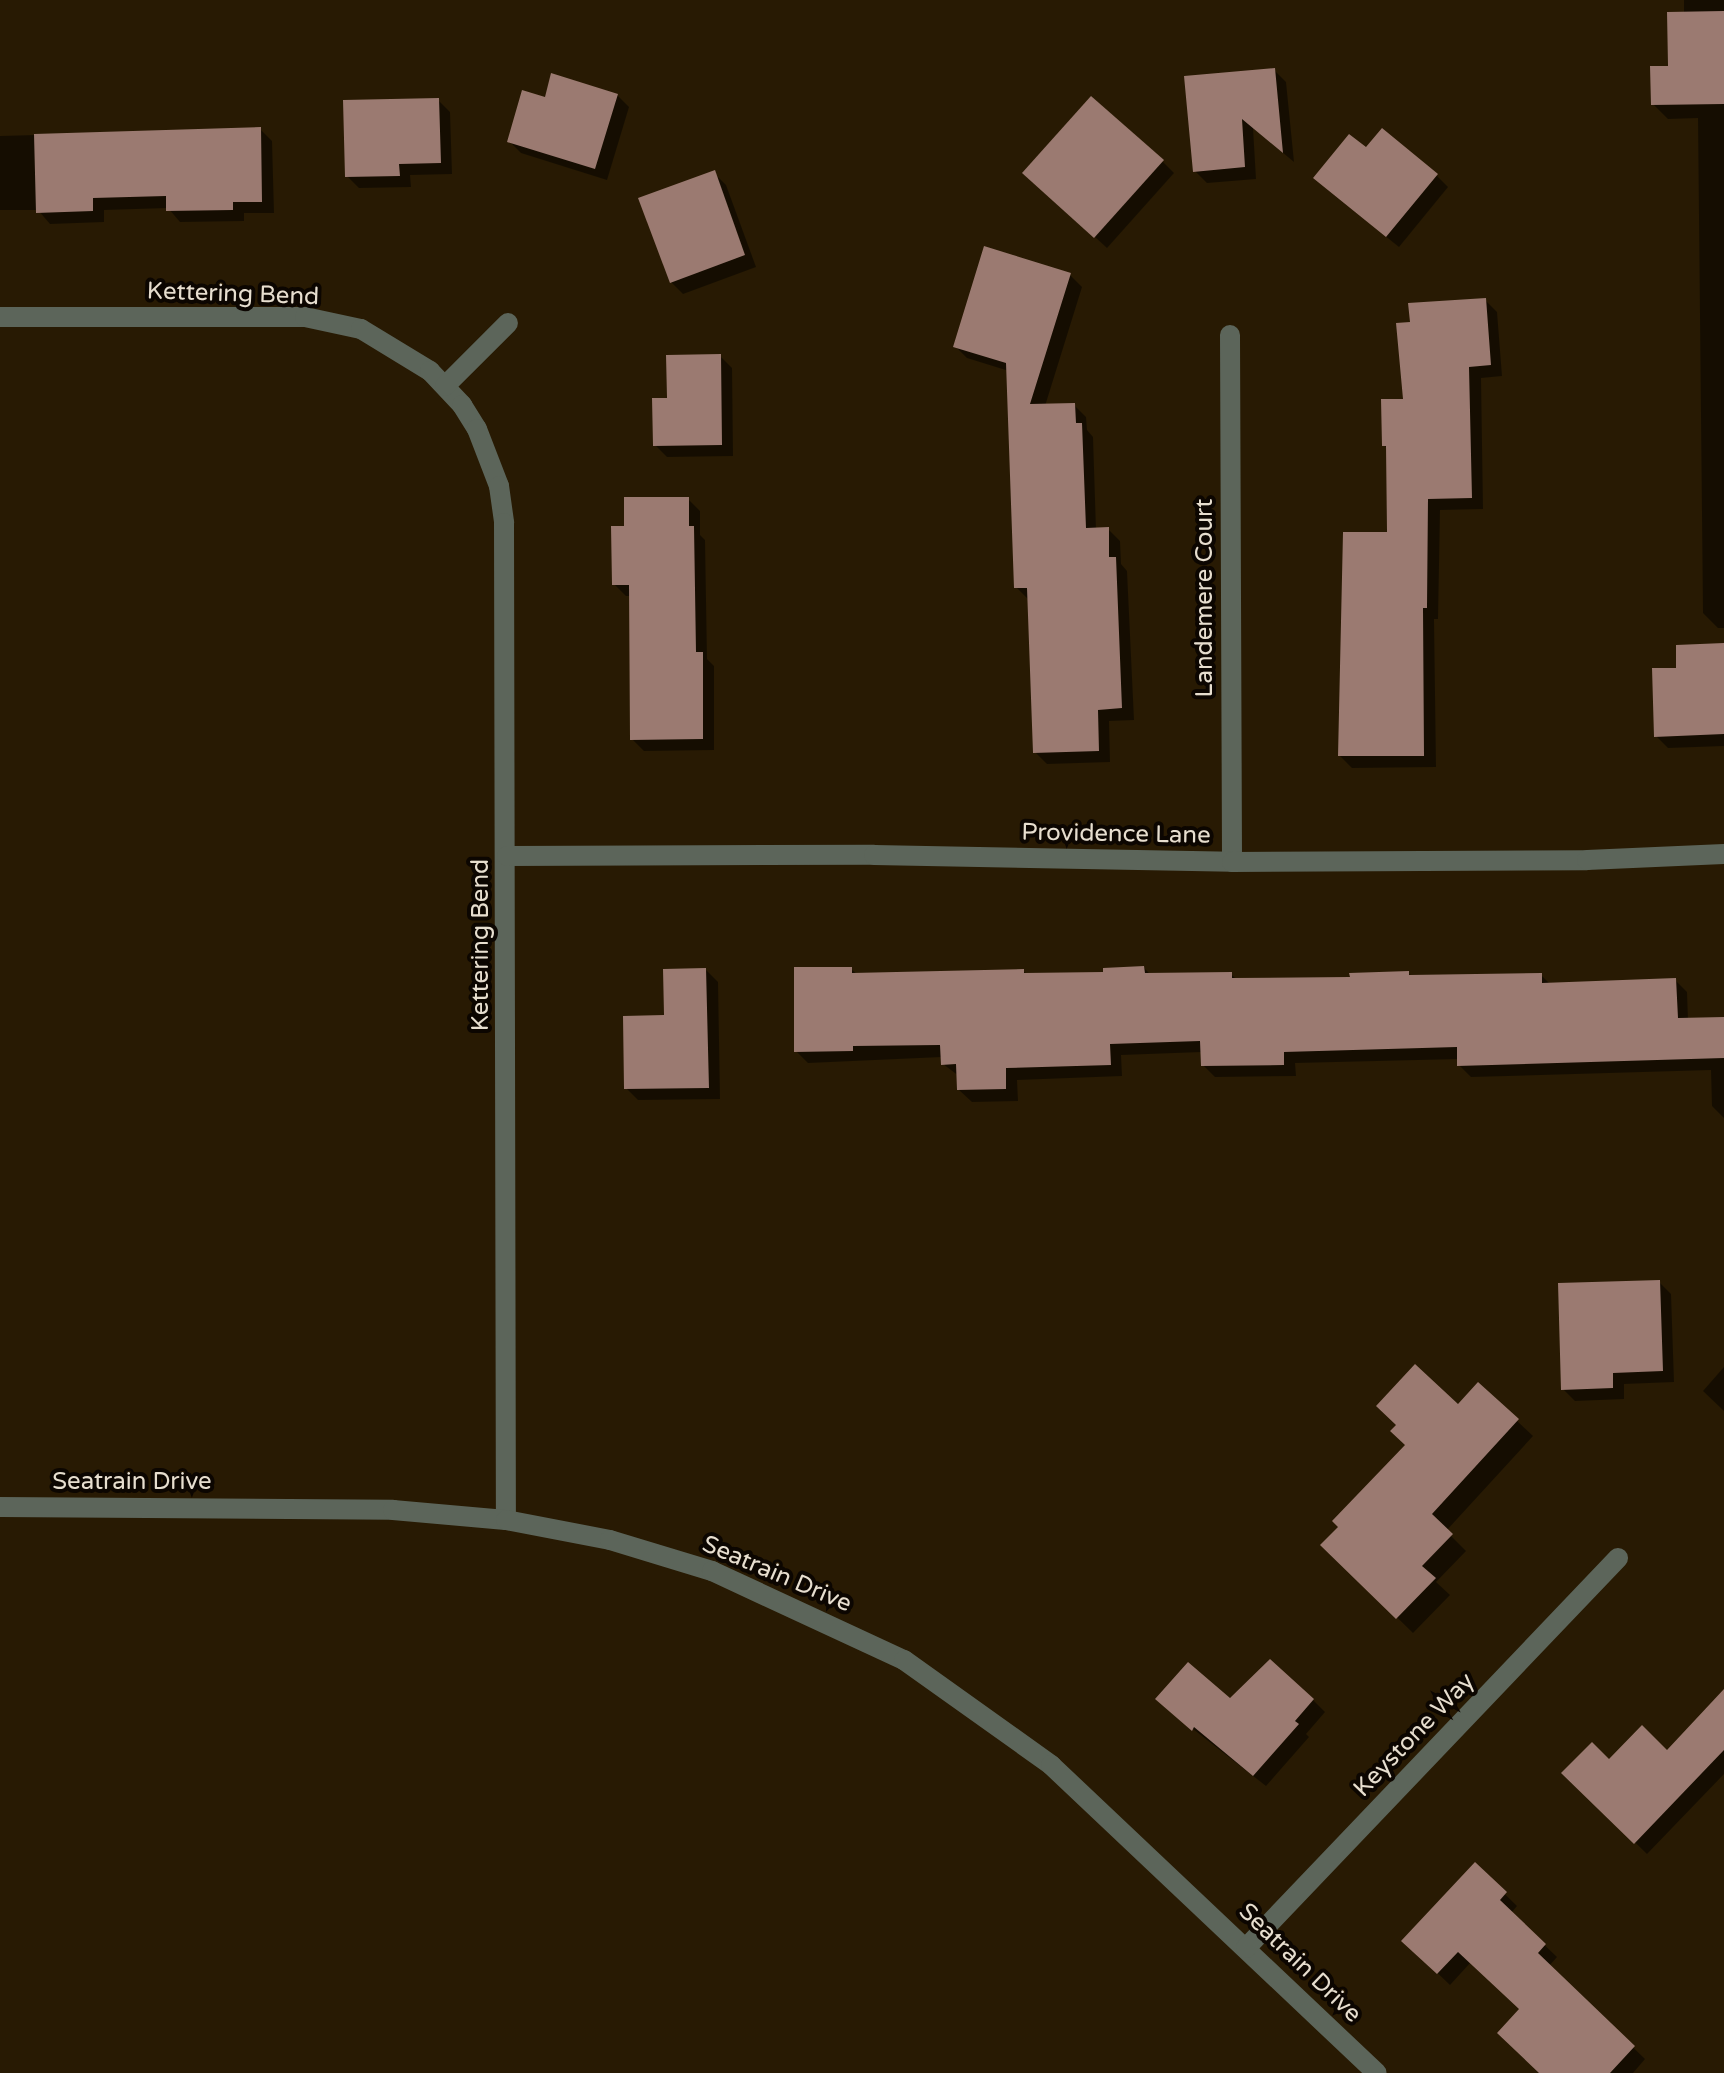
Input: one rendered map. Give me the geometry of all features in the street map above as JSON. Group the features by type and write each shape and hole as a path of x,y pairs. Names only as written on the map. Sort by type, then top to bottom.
{"street":[{"name":"Kettering Bend","path":"0,317 305,317 361,329 402,351 445,386 477,429 499,486 504,523 506,1520"},
{"path":"445,386 508,323"},
{"name":"Landemere Court","path":"1230,335 1232,862"},
{"name":"Providence Lane","path":"507,856 874,855 1232,862 1602,859 1724,854"},
{"name":"Seatrain Drive","path":"0,1507 393,1510 506,1520 610,1540 712,1571 904,1660 1051,1765 1377,2073"},
{"name":"Keystone Way","path":"1246,1948 1618,1558"}],"building":[{"path":"1724,11 1724,104 1651,105 1650,66 1668,66 1667,12"},
{"path":"1275,68 1283,153 1242,119 1245,167 1193,172 1184,76"},
{"path":"551,73 618,94 595,169 507,142 522,90 545,97"},
{"path":"1091,96 1164,160 1094,238 1022,173"},
{"path":"439,98 441,163 399,164 400,176 345,177 343,100"},
{"path":"261,127 262,202 233,202 233,210 166,211 166,196 93,198 93,211 36,213 34,134"},
{"path":"1382,128 1438,174 1386,237 1313,178 1349,134 1366,147"},
{"path":"715,170 745,255 670,283 638,198"},
{"path":"984,246 1071,273 1030,404 1075,403 1076,423 1082,423 1086,528 1109,527 1109,557 1116,557 1122,708 1098,710 1099,751 1033,753 1027,588 1014,588 1006,363 953,347"},
{"path":"1486,298 1491,365 1469,367 1472,498 1428,499 1427,608 1423,608 1424,756 1338,756 1343,532 1387,532 1386,446 1382,446 1381,399 1403,399 1396,323 1410,322 1408,303"},
{"path":"721,354 722,445 653,446 652,398 667,398 666,355"},
{"path":"624,497 689,497 689,526 694,526 696,652 703,652 703,739 630,740 629,585 612,585 611,526 624,526"},
{"path":"1724,643 1724,734 1654,737 1652,668 1676,668 1676,645"},
{"path":"1144,966 1145,973 1232,972 1232,978 1350,977 1349,973 1409,971 1409,975 1542,973 1542,983 1676,978 1678,1018 1724,1017 1724,1058 1457,1066 1457,1047 1284,1052 1284,1065 1201,1066 1200,1041 1110,1044 1111,1065 1006,1068 1006,1089 957,1090 956,1064 941,1065 940,1045 853,1046 853,1051 794,1052 794,967 852,967 852,973 1024,969 1024,973 1103,972 1103,968"},
{"path":"706,968 709,1088 624,1089 623,1016 664,1015 663,969"},
{"path":"1660,1280 1663,1371 1613,1373 1613,1388 1561,1390 1558,1283"},
{"path":"1415,1364 1458,1404 1478,1382 1519,1419 1432,1514 1453,1534 1422,1566 1436,1578 1396,1619 1320,1545 1338,1527 1332,1521 1405,1445 1390,1431 1396,1425 1376,1406"},
{"path":"1270,1659 1314,1699 1295,1721 1299,1724 1253,1776 1155,1699 1188,1662 1230,1698"},
{"path":"1724,1689 1724,1750 1634,1844 1561,1773 1592,1742 1609,1759 1642,1725 1667,1750"},
{"path":"1475,1862 1507,1892 1500,1900 1546,1944 1538,1953 1635,2046 1610,2073 1539,2073 1497,2033 1519,2009 1458,1952 1437,1974 1401,1941"}]}
